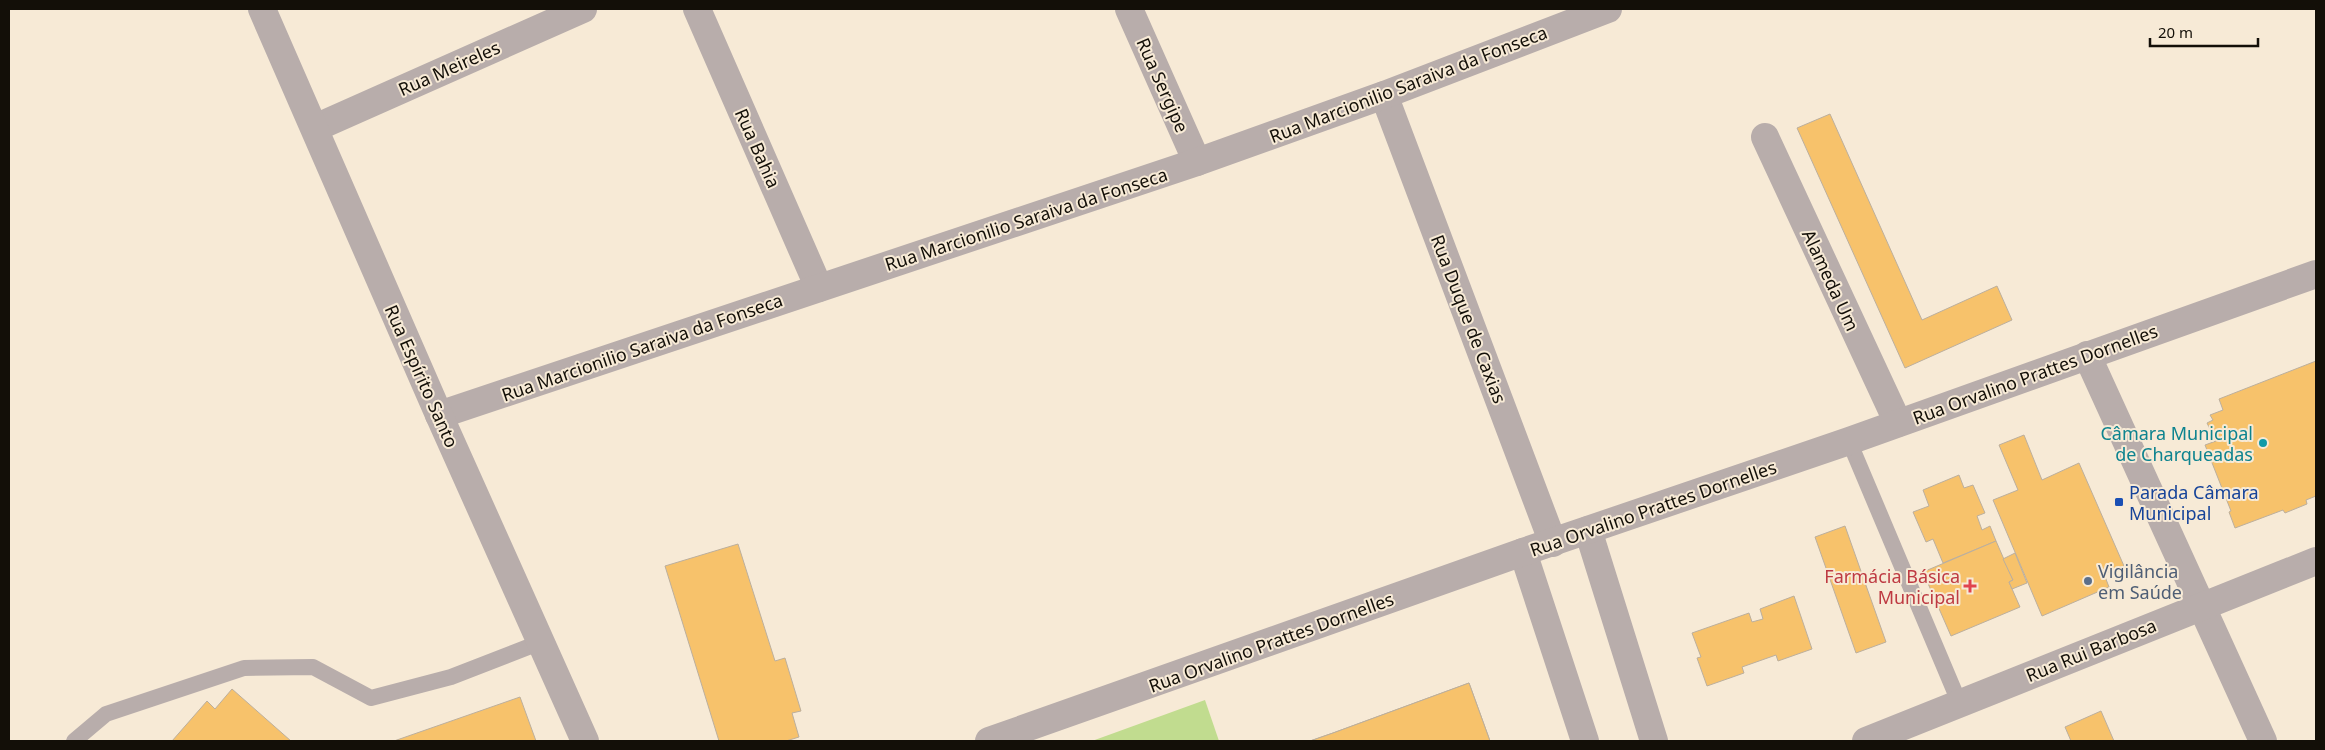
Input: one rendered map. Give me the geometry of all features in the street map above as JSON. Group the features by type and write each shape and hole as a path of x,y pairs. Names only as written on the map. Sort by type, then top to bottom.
{"street":[{"name":"Rua Espírito Santo","path":"262,9 439,415 585,741"},
{"name":"Rua Meireles","path":"315,128 583,9"},
{"name":"Rua Bahia","path":"697,9 819,288"},
{"name":"Rua Sergipe","path":"1129,9 1197,162"},
{"name":"Rua Marcionilio Saraiva da Fonseca","path":"439,415 1197,162 1384,95 1608,9"},
{"name":"Rua Duque de Caxias","path":"1384,95 1553,543"},
{"name":"Alameda Um","path":"1765,137 1898,423"},
{"name":"Rua Orvalino Prattes Dornelles","path":"990,741 1523,552 1849,441 2316,274"},
{"path":"2087,355 2263,741"},
{"path":"1588,530 1654,741"},
{"path":"1523,552 1585,741"},
{"name":"Rua Rui Barbosa","path":"1866,741 1959,702 2316,561"}],"lane":[{"path":"1849,441 1959,702"},
{"path":"74,741 106,714 244,668 313,667 371,698 451,677 541,642"}],"green space":[{"path":"1205,700 1219,741 1092,741"}],"building":[{"path":"1830,114 1922,320 1997,286 2012,320 1905,368 1797,128"},
{"name":"Câmara Municipal de Charqueadas","path":"2316,361 2316,496 2306,500 2307,504 2285,513 2283,510 2235,528 2229,512 2231,511 2205,445 2216,441 2207,423 2213,420 2210,415 2223,410 2219,399"},
{"path":"2024,435 2042,480 2079,463 2124,566 2104,574 2109,587 2042,616 1993,500 2018,490 1999,445"},
{"path":"1959,475 1964,488 1973,485 1985,513 1977,516 1982,530 1990,526 1996,541 1943,563 1933,539 1926,542 1913,512 1929,506 1923,490"},
{"path":"1845,526 1886,642 1856,653 1815,537"},
{"name":"Farmácia Básica Municipal","path":"1996,541 2013,580 2009,582 2020,607 1951,636 1923,572"},
{"path":"738,544 775,661 785,658 801,711 792,713 799,737 786,741 719,741 665,566"},
{"path":"2015,553 2027,583 2012,589 2009,582 2013,580 2003,559"},
{"path":"1794,596 1812,649 1778,661 1776,655 1742,667 1744,673 1707,686 1697,658 1701,657 1692,633 1749,613 1752,622 1763,619 1760,609"},
{"path":"1469,683 1490,741 1310,741 1333,733"},
{"path":"1469,683 1490,741 1310,741 1333,733"},
{"path":"232,689 291,741 172,741 207,701 215,709"},
{"path":"520,697 536,741 394,741"},
{"path":"2101,711 2114,741 2071,741 2065,727"}],"place":[{"name":"Câmara Municipal de Charqueadas","path":"2263,443"},
{"name":"Parada Câmara Municipal","path":"2119,502"},
{"name":"Vigilância em Saúde","path":"2088,581"},
{"name":"Farmácia Básica Municipal","path":"1970,586"}]}
